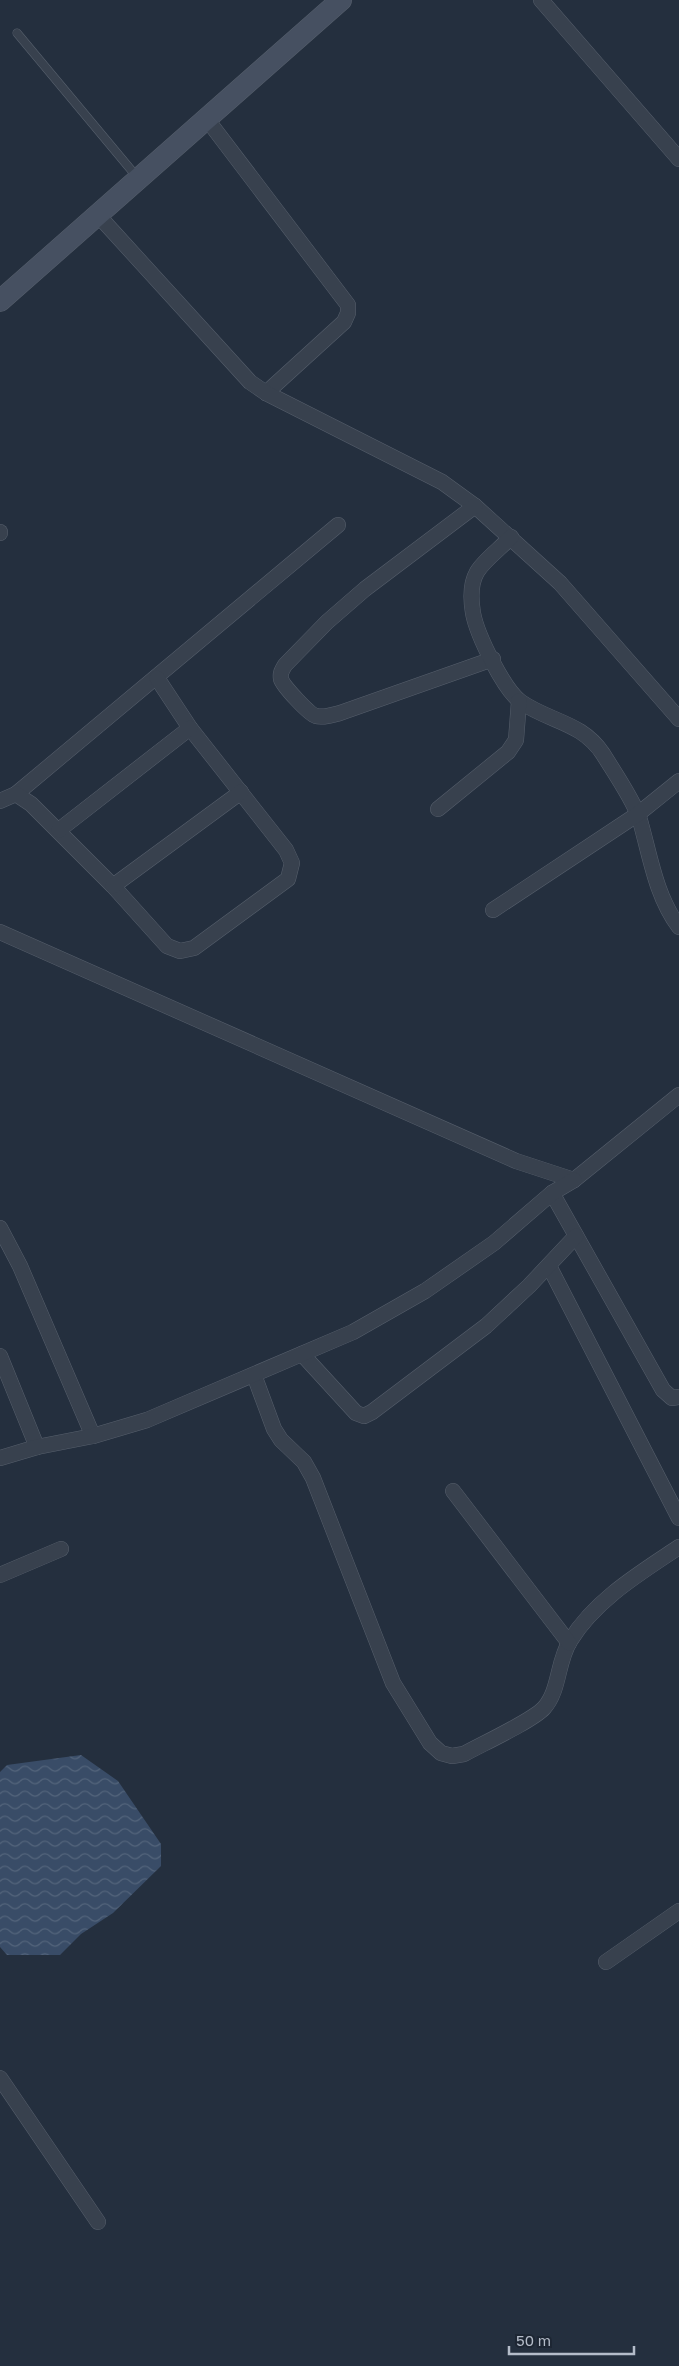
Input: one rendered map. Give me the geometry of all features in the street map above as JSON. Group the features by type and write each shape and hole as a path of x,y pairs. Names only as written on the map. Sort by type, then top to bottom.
{"main road":[{"path":"0,301 341,0"}],"street":[{"path":"541,0 679,159"},
{"path":"206,118 348,305 348,314 344,322 266,393"},
{"path":"98,214 250,382 266,393 442,482 475,506 511,537 560,583 679,719"},
{"path":"475,506 365,589 327,622 285,665 280,673 281,681 308,711 315,716 325,716 340,714 493,660"},
{"path":"0,801 16,794 338,525"},
{"path":"511,537 477,572 471,590 473,614 507,687 519,701 534,710 570,724 589,737 602,753 638,814 658,887 679,927"},
{"path":"16,794 22,796 59,830 167,946 180,951 194,948 288,878 292,864 286,850 190,728 157,678"},
{"path":"438,809 508,752 516,740 519,701"},
{"path":"59,830 190,728"},
{"path":"493,910 638,814 679,782"},
{"path":"113,886 241,792"},
{"path":"0,932 516,1161 574,1180"},
{"path":"1,1455 93,1436 147,1420 353,1332 424,1291 494,1243 552,1193 574,1180 679,1095"},
{"path":"552,1193 663,1390 672,1398 679,1397"},
{"path":"0,1228 20,1266 93,1436"},
{"path":"302,1354 356,1413 364,1416 372,1412 486,1326 549,1266 576,1236"},
{"path":"549,1266 679,1518"},
{"path":"0,1356 37,1447"},
{"path":"254,1375 274,1428 281,1440 304,1462 312,1478 393,1684 420,1730 436,1748 452,1756 464,1754 543,1709 555,1687 569,1643 581,1625 630,1580 679,1547"},
{"path":"453,1491 569,1643"},
{"path":"0,1575 61,1549"},
{"path":"606,1962 679,1911"},
{"path":"0,2078 98,2222"}],"lane":[{"path":"17,34 138,179"}],"water":[{"path":"81,1755 118,1781 161,1844 161,1866 113,1913 81,1934 60,1955 7,1955 0,1947 0,1772 7,1765"}]}
